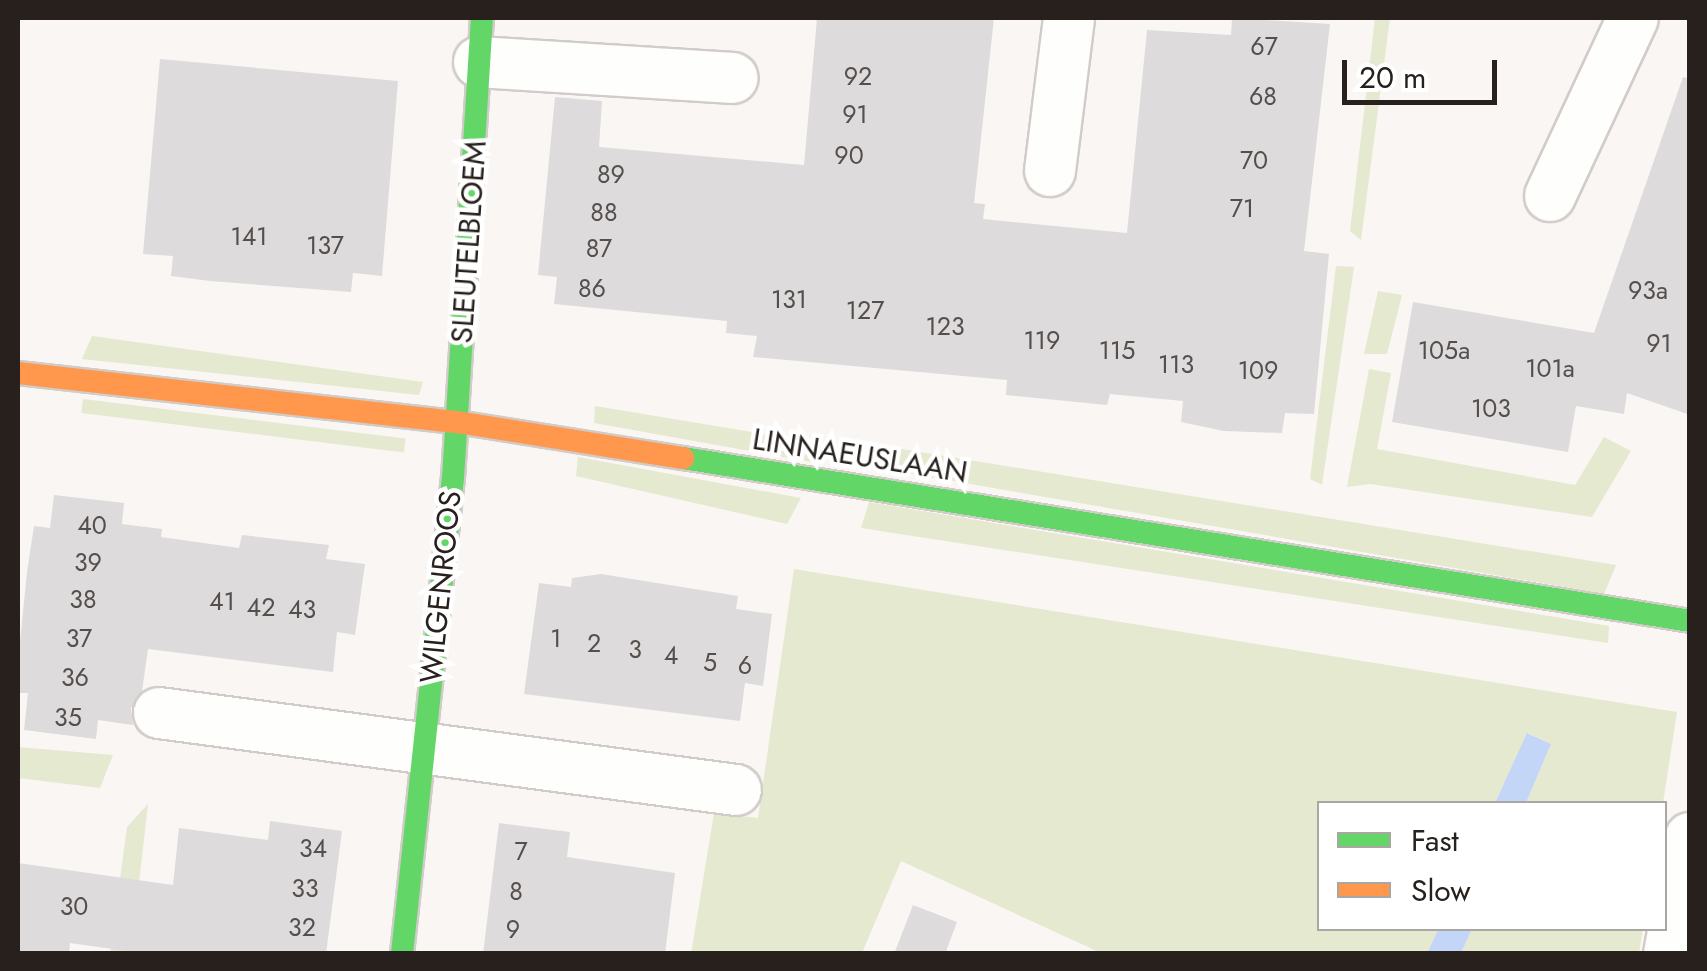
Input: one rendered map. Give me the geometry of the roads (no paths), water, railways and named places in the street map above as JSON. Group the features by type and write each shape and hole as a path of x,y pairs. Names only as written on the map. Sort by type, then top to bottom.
{"street":[{"path":"1050,171 1068,18"},
{"path":"1550,196 1632,18"},
{"name":"SLEUTELBLOEM","path":"457,422 480,40 732,78"},
{"name":"LINNAEUSLAAN","path":"18,373 457,422 1690,622"},
{"name":"WILGENROOS","path":"402,954 457,422"},
{"path":"159,713 424,752 736,790"},
{"path":"1669,954 1690,838"}],"water":[{"path":"1527,733 1551,744 1527,801 1496,801"},
{"path":"1438,931 1471,931 1461,953 1427,953"}]}
